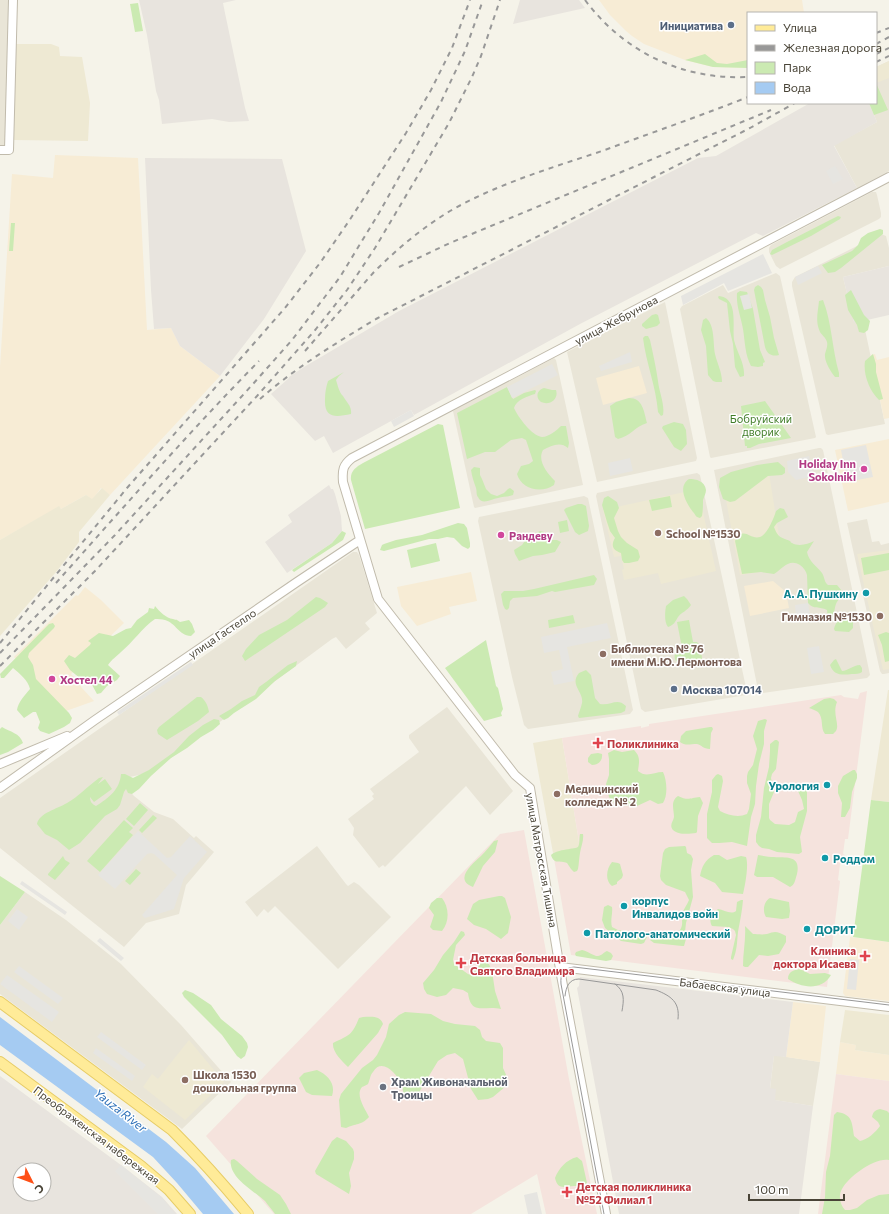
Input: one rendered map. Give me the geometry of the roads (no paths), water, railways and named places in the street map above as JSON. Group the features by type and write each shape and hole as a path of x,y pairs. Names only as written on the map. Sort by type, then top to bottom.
{"main road":[{"path":"0,1002 172,1130 197,1154 248,1214"},
{"name":"Преображенская набережная","path":"0,1062 141,1166 168,1190 190,1214"}],"street":[{"path":"0,150 9,150 13,0"},
{"name":"улица Жебрунова","path":"345,465 352,458 889,177"},
{"name":"улица Матросская Тишина","path":"345,465 342,472 343,482 375,590 381,603 515,774 530,788 560,967 606,1214"},
{"name":"улица Гастелло","path":"0,788 84,727 360,540"},
{"name":"улица Гастелло","path":"0,764 84,727"},
{"name":"Бабаевская улица","path":"560,967 889,1008"}],"water":[{"name":"Yauza River","path":"0,1017 166,1142 195,1168 234,1214 203,1214 153,1157 0,1045"}],"tram line":[{"path":"604,1214 561,984 561,977 565,970 574,967 889,1005"},
{"path":"565,996 570,982 576,979 656,990 673,1000 678,1008 678,1019"},
{"path":"615,984 621,990 623,996 622,1011"}],"railway":[{"path":"0,643 127,488 285,308 320,263 406,133 431,90 452,48 470,0"},
{"path":"0,653 115,535 253,384 292,340 340,277 379,213 441,102 465,51 483,0"},
{"path":"0,666 95,571 257,396 316,329 347,290 375,248 449,123 481,56 500,0"},
{"path":"585,0 600,18 618,34 636,48 656,59 678,68 700,74 724,77 747,77"},
{"path":"877,33 889,28"},
{"path":"877,43 889,37"},
{"path":"877,54 889,48"},
{"path":"877,62 889,56"},
{"path":"305,351 383,263 420,232 450,211 468,201 524,177 602,151 747,97"},
{"path":"260,399 302,366 376,319 750,128 793,104"},
{"path":"399,267 450,243 771,110"},
{"path":"56,583 182,443 259,361"}],"place":[{"name":"Инициатива","path":"731,25"},
{"name":"Holiday Inn Sokolniki","path":"864,469"},
{"name":"School №1530","path":"658,533"},
{"name":"Рандеву","path":"501,535"},
{"name":"А. А. Пушкину","path":"866,593"},
{"name":"Гимназия №1530","path":"880,616"},
{"name":"Библиотека № 76 имени М.Ю. Лермонтова","path":"603,654"},
{"name":"Хостел 44","path":"52,679"},
{"name":"Москва 107014","path":"674,689"},
{"name":"Поликлиника","path":"598,743"},
{"name":"Урология","path":"827,785"},
{"name":"Медицинский колледж № 2","path":"557,794"},
{"name":"Роддом","path":"825,858"},
{"name":"корпус Инвалидов войн","path":"624,906"},
{"name":"ДОРИТ","path":"807,929"},
{"name":"Патолого-анатомический","path":"587,933"},
{"name":"Клиника доктора Исаева","path":"865,956"},
{"name":"Детская больница Святого Владимира","path":"461,963"},
{"name":"Школа 1530 дошкольная группа","path":"185,1080"},
{"name":"Храм Живоначальной Троицы","path":"383,1087"},
{"name":"Детская поликлиника №52 Филиал 1","path":"567,1192"}],"park label":[{"name":"Бобруйский дворик","path":"761,424"}]}
